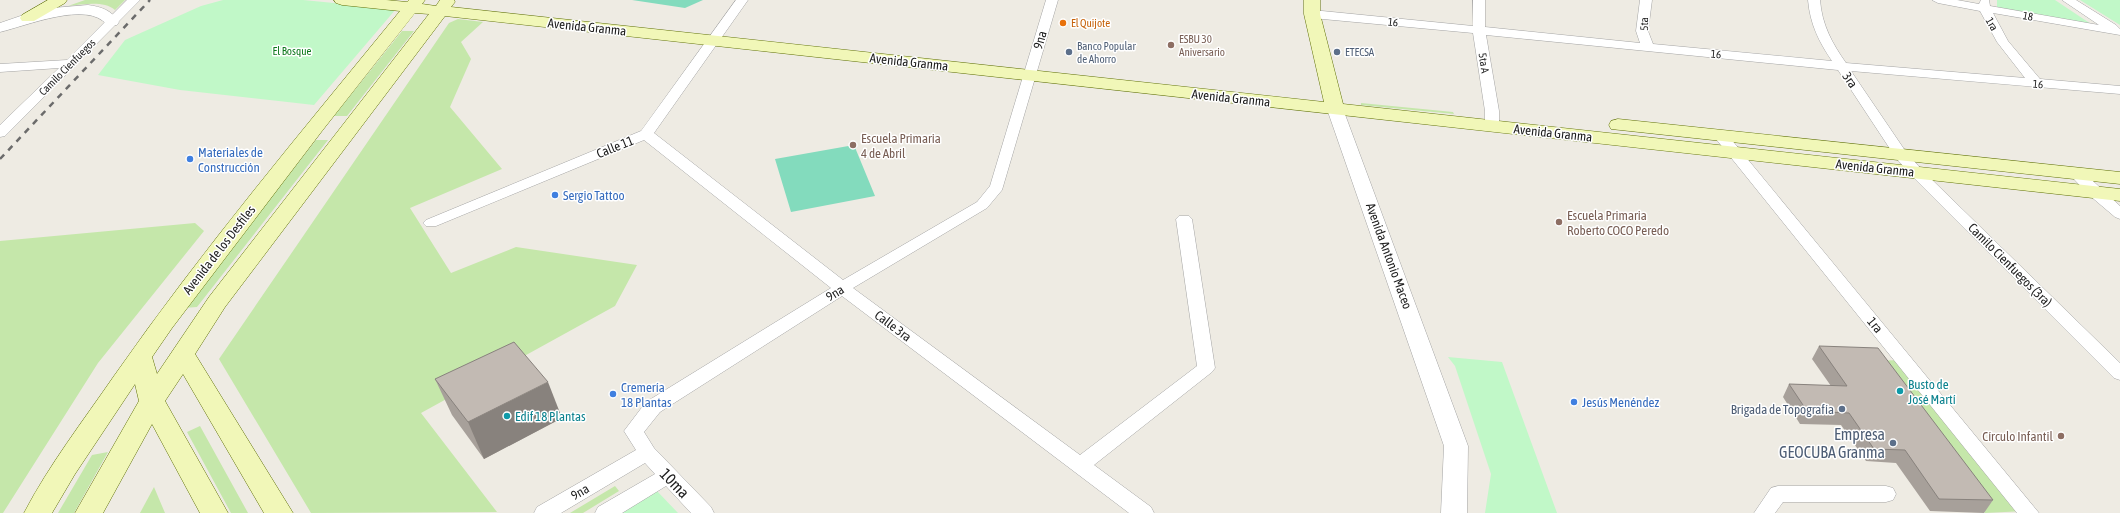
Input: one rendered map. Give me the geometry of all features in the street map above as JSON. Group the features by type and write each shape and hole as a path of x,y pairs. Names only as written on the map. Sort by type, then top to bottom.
{"main road":[{"path":"28,18 58,0"},
{"name":"Avenida Granma","path":"342,0 442,4 1492,119 1721,136 2120,178"},
{"name":"Avenida de los Desfiles","path":"38,513 64,467 164,322 315,127 413,4"},
{"path":"89,513 152,401 217,302 352,126 442,4"},
{"name":"Avenida Antonio Maceo","path":"1312,7 1333,102"},
{"name":"Avenida Granma","path":"1492,119 1734,153 2120,195"},
{"path":"315,127 352,126"},
{"path":"183,354 279,513"},
{"path":"140,357 152,401 214,513"}],"street":[{"path":"0,28 79,0"},
{"name":"Camilo Cienfuegos","path":"3,127 134,0"},
{"name":"Calle 11","path":"431,223 646,134 742,0"},
{"name":"9na","path":"544,513 647,453 634,431 653,407 842,288 982,204 997,187 1052,0"},
{"name":"5ta A","path":"1479,0 1479,31 1492,119"},
{"name":"5ta","path":"1646,0 1642,31 1648,48"},
{"name":"3ra","path":"1814,0 1815,13 1823,38 1840,66 1901,155"},
{"name":"18","path":"1938,0 1985,4 2119,33"},
{"path":"2068,0 2119,33"},
{"name":"1ra","path":"1985,4 2003,42 2036,84"},
{"name":"16","path":"1312,7 1479,31 1840,66 2120,90"},
{"path":"28,18 60,10 90,8 106,12 111,16 112,22"},
{"path":"0,68 71,62"},
{"name":"Avenida Antonio Maceo","path":"1333,102 1456,446 1454,513"},
{"name":"Calle 3ra","path":"646,134 842,288 1144,513"},
{"name":"1ra","path":"1721,136 2029,513"},
{"name":"Camilo Cienfuegos (3ra)","path":"1901,155 1917,173 2120,374"},
{"path":"2076,173 2094,192 2120,214"},
{"path":"1080,465 1206,368 1184,219"},
{"name":"10ma","path":"647,453 667,476 704,513"},
{"path":"605,513 667,476"},
{"path":"1764,513 1778,494 1886,494"}],"green space":[{"path":"85,0 125,0 115,10 99,4 68,6"},
{"name":"El Bosque","path":"223,0 303,0 396,9 314,105 180,90 98,75 125,40 201,6"},
{"path":"632,0 703,0 685,8"},
{"path":"1997,0 2055,0 2091,24 1997,7"},
{"path":"2080,0 2120,0 2120,25"},
{"path":"458,19 483,22 461,42 471,59 450,107 502,169 410,208 451,273 516,247 637,265 615,306 421,413 497,512 311,513 219,359 449,23"},
{"path":"402,31 414,31 347,116 334,116"},
{"path":"1361,103 1453,112 1454,114 1361,105"},
{"path":"316,140 328,140 197,307 184,308"},
{"path":"854,145 875,196 791,212 775,159"},
{"path":"195,223 204,231 98,363 3,513 0,513 0,241"},
{"path":"1448,357 1502,362 1557,513 1485,513 1491,474 1455,366"},
{"path":"1901,360 2025,511 1985,513 1872,361"},
{"path":"200,426 248,513 231,513 187,432"},
{"path":"108,452 74,513 58,513 92,455"},
{"path":"615,486 619,491 583,513 570,513"},
{"path":"154,487 165,513 140,513"},
{"path":"657,491 678,513 622,513"}],"building":[{"path":"514,342 548,382 468,422 435,379"},
{"name":"Empresa GEOCUBA Granma","path":"1819,346 1878,348 1993,500 1939,499 1905,450 1874,449 1849,413 1807,411 1789,384 1847,386"}],"railway":[{"path":"0,159 150,0"}],"place":[{"name":"El Quijote","path":"1063,23"},
{"name":"ESBU 30 Aniversario","path":"1171,45"},
{"name":"Banco Popular de Ahorro","path":"1069,52"},
{"name":"ETECSA","path":"1337,52"},
{"name":"Escuela Primaria 4 de Abril","path":"853,145"},
{"name":"Materiales de Construcción","path":"190,159"},
{"name":"Sergio Tattoo","path":"555,195"},
{"name":"Escuela Primaria Roberto COCO Peredo","path":"1559,222"},
{"name":"Busto de José Martí","path":"1900,391"},
{"name":"Cremería 18 Plantas","path":"613,394"},
{"name":"Jesús Menéndez","path":"1574,402"},
{"name":"Brigada de Topografía","path":"1842,409"},
{"name":"Edif 18 Plantas","path":"507,416"},
{"name":"Círculo Infantil","path":"2061,436"},
{"name":"Empresa GEOCUBA Granma","path":"1893,443"}]}
